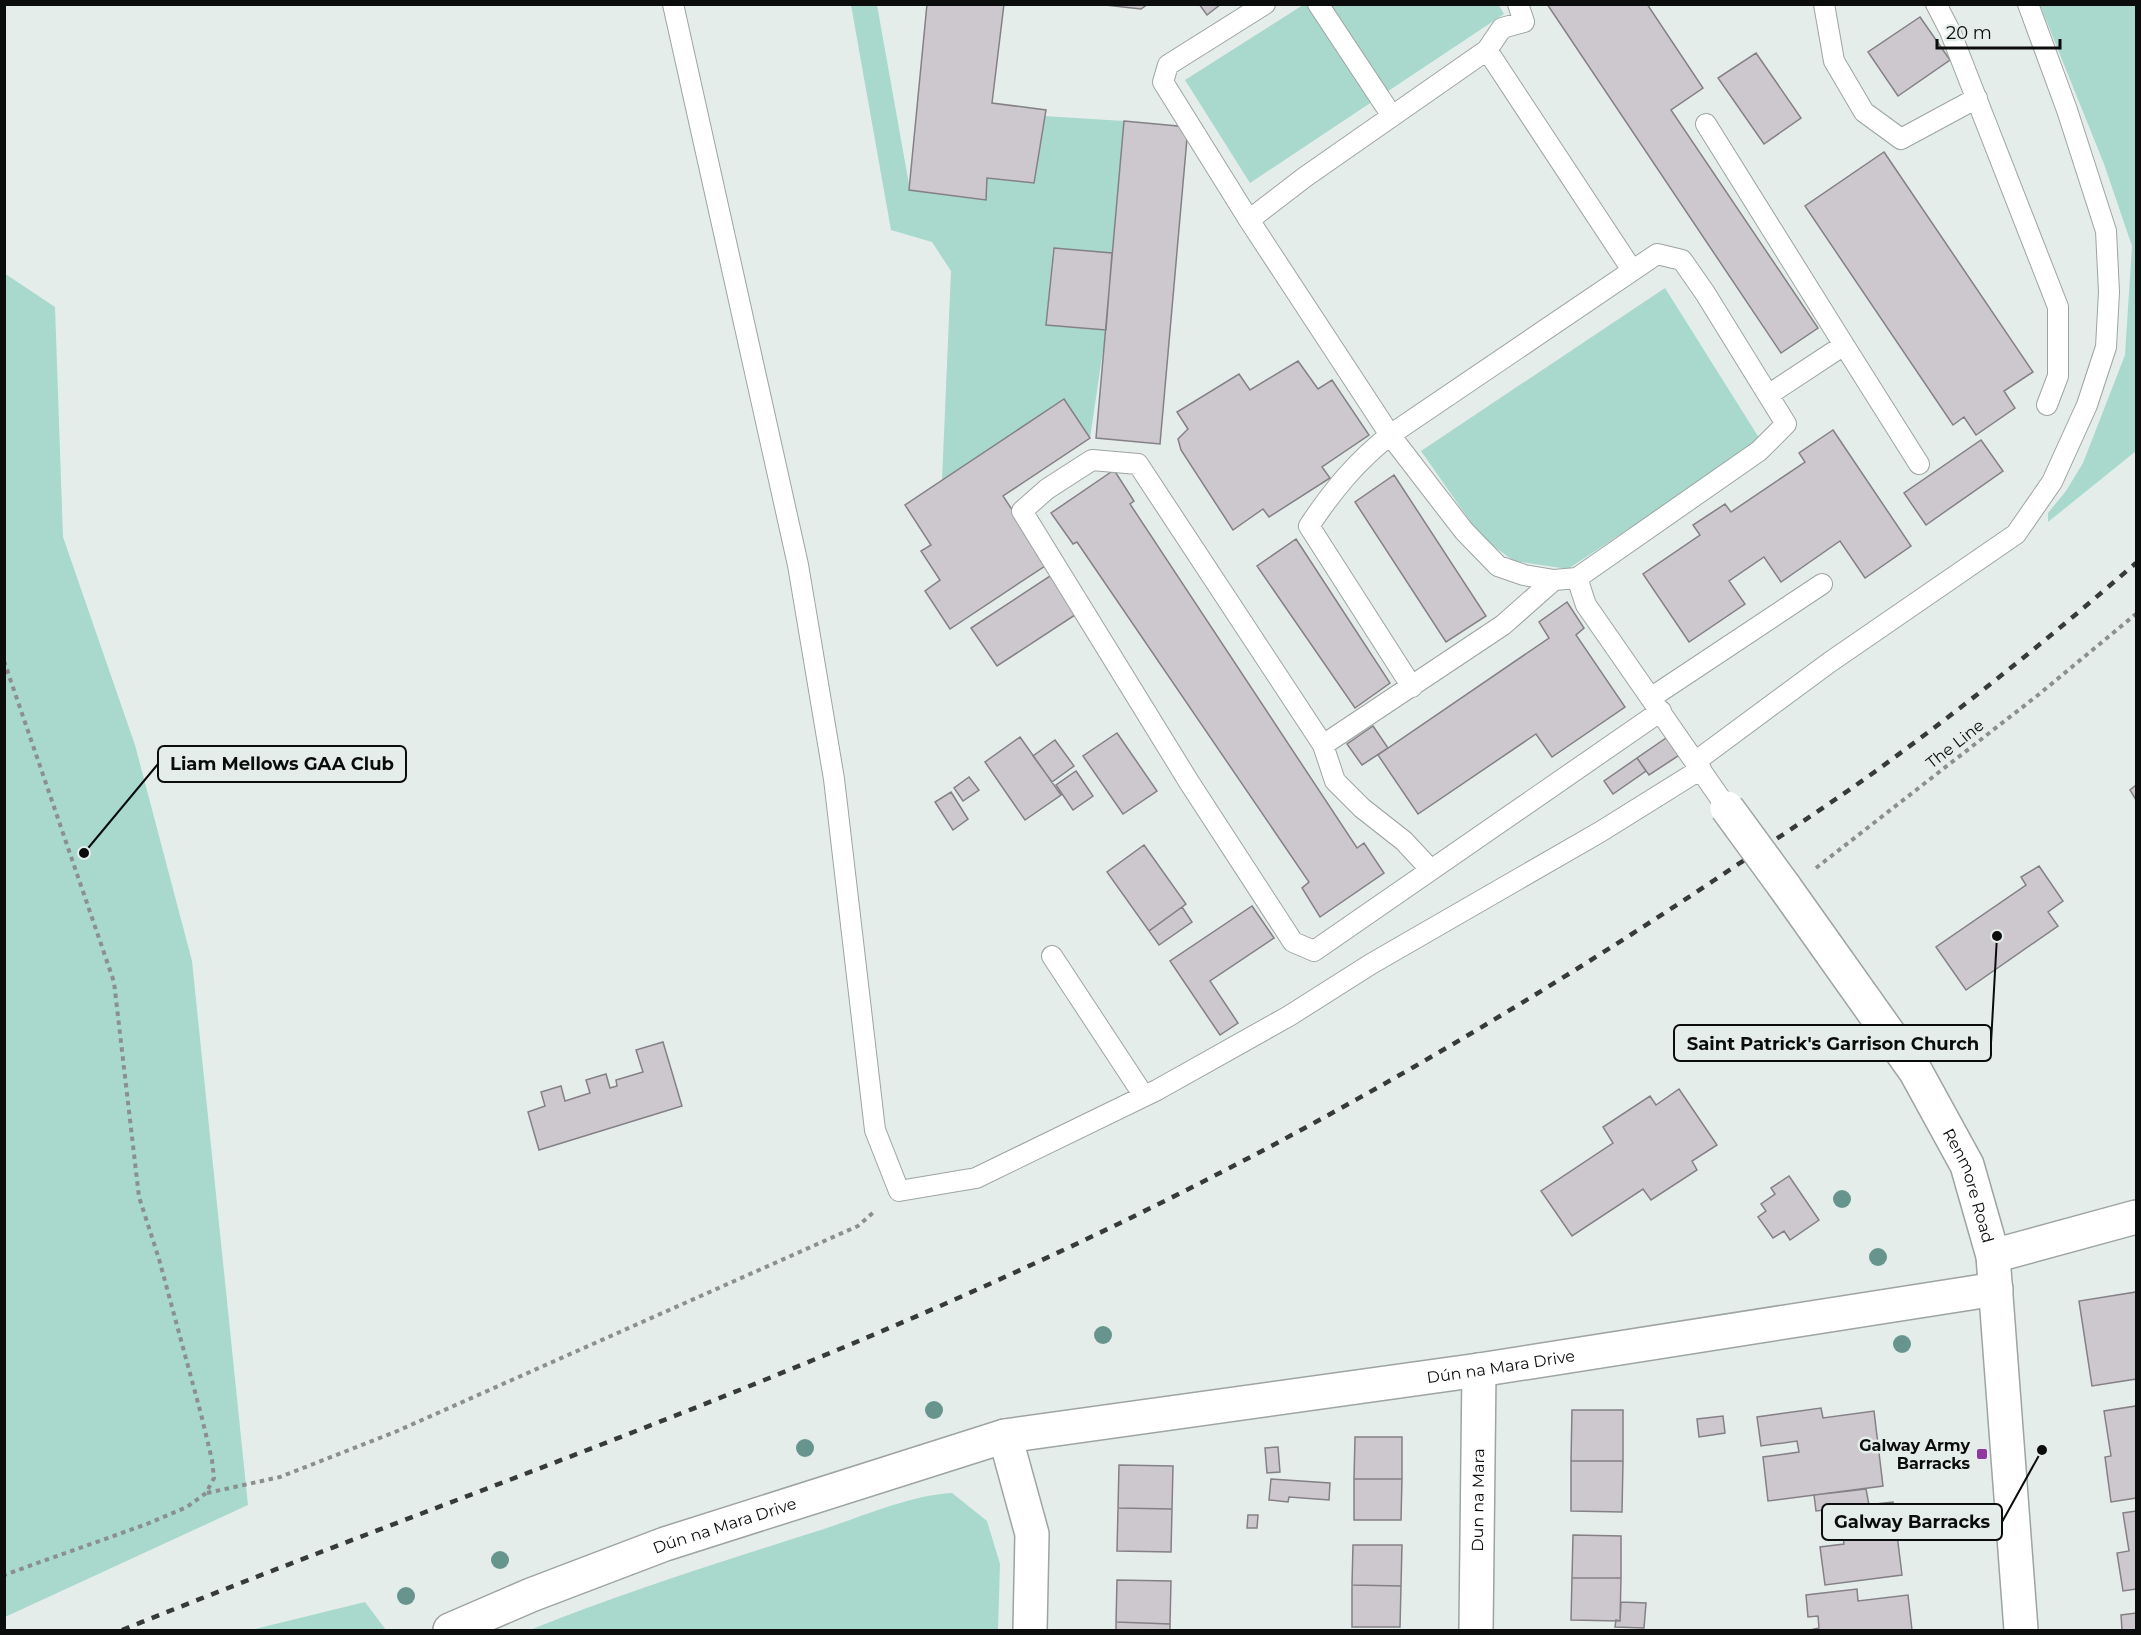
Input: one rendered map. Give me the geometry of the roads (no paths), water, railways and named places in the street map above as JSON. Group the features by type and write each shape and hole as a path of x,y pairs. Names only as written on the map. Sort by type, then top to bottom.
{"street":[{"name":"Renmore Road","path":"1727,808 1916,1071 1966,1165 1993,1256 2021,1630"},
{"path":"1993,1256 2136,1217"},
{"name":"Dún na Mara Drive","path":"450,1630 531,1595 665,1544 1005,1436 1479,1370 1996,1290"},
{"name":"Dun na Mara","path":"1476,1630 1479,1370"},
{"path":"1005,1436 1032,1534 1030,1630"}],"lane":[{"path":"673,4 798,565 834,779 875,1130 898,1191 976,1178 1144,1096 1289,1016 1371,964 1600,832 1698,765 1830,662 2016,534 2052,482 2087,405 2106,347 2109,292 2106,231 2067,110 2028,4"},
{"path":"1265,4 1168,65 1163,82 1249,220 1390,435 1464,531 1498,566 1524,575 1554,580 1577,578 1759,451 1786,424 1706,293 1682,260 1657,254 1390,435 1362,457 1335,486 1309,526 1412,687"},
{"path":"1318,4 1392,116"},
{"path":"1249,220 1305,177 1487,50 1502,28 1524,22 1518,4"},
{"path":"1824,4 1834,61 1864,112 1900,139 1977,98"},
{"path":"1936,4 1950,31 1977,98 2058,308 2058,376 2047,405"},
{"path":"1487,50 1632,270"},
{"path":"1706,124 1918,464"},
{"path":"1768,395 1844,345"},
{"path":"1430,869 1404,841 1362,808 1335,781 1323,745 1138,464 1092,460 1047,489 1022,511 1189,782 1293,942 1314,951 1430,869 1822,584"},
{"path":"1577,578 1586,605 1727,808"},
{"path":"1323,745 1503,625 1554,580"},
{"path":"1052,956 1144,1096"}],"railway":[{"path":"122,1630 807,1363 1031,1265 1120,1223 1294,1134 1548,987 1631,935 1833,801 1992,683 2136,563"}],"place":[{"name":"Liam Mellows GAA Club","path":"84,853"},
{"name":"Saint Patrick's Garrison Church","path":"1997,936"},
{"name":"Galway Barracks","path":"2042,1450"},
{"name":"Galway Army Barracks","path":"1982,1454"}]}
